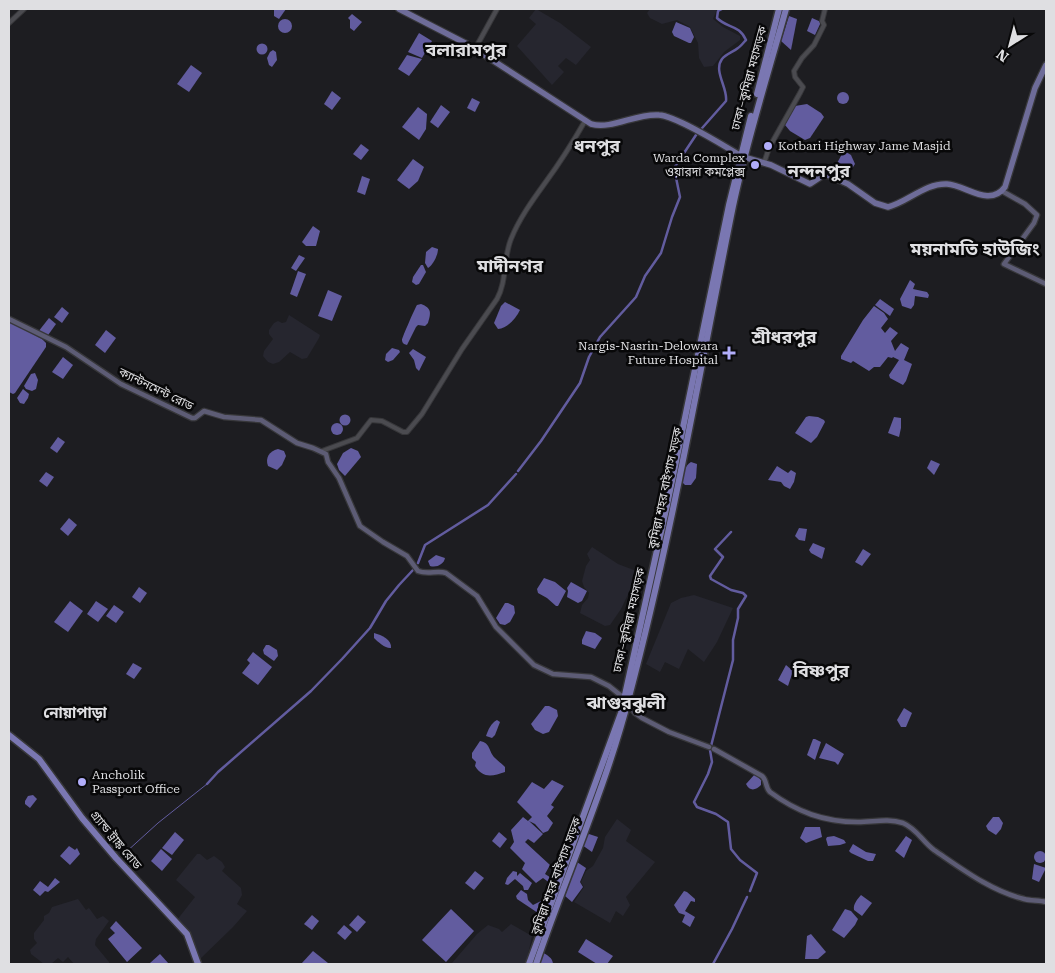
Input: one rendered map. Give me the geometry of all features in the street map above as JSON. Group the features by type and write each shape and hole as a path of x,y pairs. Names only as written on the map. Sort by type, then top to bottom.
{"highway":[{"name":"ঢাকা–কুমিল্লা মহাসড়ক","path":"755,109 779,9"},
{"name":"কুমিল্লা শহর বাইপাস সড়ক","path":"536,964 617,740 677,488 730,212 755,109 786,9"},
{"path":"755,109 758,115 734,211 730,212 726,209 726,206 738,154 750,110 755,109"},
{"path":"529,964 626,701"},
{"name":"গ্র্যান্ড ট্রাঙ্ক রোড","path":"9,735 39,759 82,818 128,872 187,934 198,964"}],"main road":[{"path":"399,9 475,49 595,126 659,115 672,118 738,154"},
{"path":"747,158 764,163 810,184 822,176 831,176 848,184 875,203 888,207 929,188 946,184 960,186 983,196 992,196 1002,191 1005,187 1035,88 1046,65"},
{"path":"1002,191 1025,204 1037,215 1034,224 1004,262 1005,265 1046,284"},
{"name":"ক্যান্টনমেন্ট রোড","path":"9,318 66,347 121,384 192,418 195,418 204,411 224,417 261,420 297,443 322,451"},
{"path":"322,451 326,454 328,462 344,489 355,515 364,530 407,556 418,571 429,573 440,571 446,573 477,596 496,627 534,665 553,674 591,677 609,686 642,718 665,730 711,748 762,776 770,792 800,812 830,820 858,822 886,819 904,824 917,832 936,851 989,886 1025,899 1046,902"}],"street":[{"path":"9,23 24,9"},
{"path":"475,49 497,9"},
{"path":"764,163 769,148 803,86 795,78 794,70 820,35 824,25 822,21 825,9"},
{"path":"322,451 357,438 372,420 382,421 403,432 407,432 422,414 462,349 497,299 500,293 510,240 522,216 585,121"}],"shaded area":[{"path":"274,9 286,9 279,19 274,16"},
{"path":"536,9 560,23 591,47 576,65 566,58 558,66 564,72 552,85 517,46 536,24 529,18"},
{"path":"650,9 717,9 713,19 740,36 740,40 724,52 713,66 704,67 699,58 698,43 690,27 677,20 662,24 650,18 647,13"},
{"path":"352,14 362,22 354,31 350,28 350,20 348,18"},
{"path":"789,16 797,19 791,50 781,41"},
{"path":"812,18 821,22 815,35 807,31"},
{"path":"285,19 290,21 292,26 290,31 285,33 280,31 278,26 280,21"},
{"path":"676,22 690,28 694,37 691,43 674,36 672,32"},
{"path":"419,33 432,41 422,58 408,52"},
{"path":"262,43 268,49 262,55 256,49"},
{"path":"273,50 276,52 277,60 272,67 269,65 267,58"},
{"path":"407,55 422,59 409,76 398,69"},
{"path":"191,65 202,73 189,92 177,84"},
{"path":"332,91 341,98 332,110 324,104"},
{"path":"841,92 845,92 849,98 845,104 841,104 837,100 837,96"},
{"path":"472,98 480,102 475,112 467,108"},
{"path":"807,104 824,117 810,138 805,140 790,131 785,125 795,106"},
{"path":"441,105 450,112 438,128 430,122"},
{"path":"418,107 427,114 426,129 419,140 402,127"},
{"path":"361,144 369,150 361,160 353,154"},
{"path":"846,152 851,155 855,164 851,170 843,174 836,170 835,167 842,154"},
{"path":"413,159 424,167 418,181 409,189 397,180"},
{"path":"362,176 370,179 365,195 357,192"},
{"path":"313,226 320,231 316,246 306,246 302,242"},
{"path":"432,247 438,249 438,251 428,268 425,263 426,252"},
{"path":"299,255 305,258 296,271 291,268"},
{"path":"421,265 423,265 426,272 419,284 416,285 412,282 413,277"},
{"path":"298,271 306,274 297,297 290,294"},
{"path":"910,280 915,284 913,289 927,292 929,295 928,298 915,296 914,305 911,309 902,306 900,299"},
{"path":"328,290 342,296 332,321 318,316"},
{"path":"880,299 894,309 890,316 875,305"},
{"path":"505,302 520,310 511,322 505,327 498,329 494,323 501,306"},
{"path":"421,304 430,311 428,323 425,326 418,325 407,345 404,344 402,340 409,323 417,305"},
{"path":"874,306 884,313 888,319 881,328 885,333 890,327 898,333 891,341 895,351 901,343 909,348 904,360 912,364 903,385 890,378 889,375 899,360 893,357 888,357 880,367 874,367 869,371 853,361 851,363 841,359 863,320"},
{"path":"62,307 69,313 62,323 54,317"},
{"path":"289,315 320,335 307,358 302,359 290,352 279,362 273,364 268,362 263,356 264,351 273,339 269,334 269,330 278,321 286,322"},
{"path":"49,318 56,324 46,338 38,332"},
{"path":"9,321 46,343 46,347 13,394 9,392"},
{"path":"106,330 116,338 105,353 95,345"},
{"path":"392,348 400,352 393,360 388,362 385,360 386,354"},
{"path":"413,349 426,357 419,371 409,353"},
{"path":"63,357 73,365 63,379 52,372"},
{"path":"35,373 38,380 36,389 32,391 26,389 24,386 31,374"},
{"path":"23,389 29,394 24,404 20,403 17,398"},
{"path":"345,414 351,420 345,426 339,420"},
{"path":"806,417 818,417 825,422 817,437 811,443 795,433"},
{"path":"894,417 901,418 899,437 888,433"},
{"path":"335,423 339,423 343,429 339,435 335,435 331,431 331,427"},
{"path":"58,437 65,442 57,453 50,448"},
{"path":"351,448 358,451 361,457 345,476 339,470 337,464 343,453"},
{"path":"278,449 284,451 286,456 282,465 277,470 268,466 267,458 270,453"},
{"path":"931,460 940,464 934,475 927,468"},
{"path":"691,462 697,464 696,478 691,485 685,485 682,482 683,473"},
{"path":"777,466 788,473 791,470 796,473 790,489 781,482 768,480"},
{"path":"46,472 54,477 47,487 39,481"},
{"path":"69,518 77,525 68,536 60,529"},
{"path":"799,528 807,529 805,541 799,540 795,536"},
{"path":"813,543 825,548 822,559 809,550"},
{"path":"592,547 618,564 639,572 621,609 610,625 605,626 580,613 589,593 582,581 586,566 590,560 587,554"},
{"path":"863,549 871,554 862,566 855,562"},
{"path":"436,555 445,558 442,564 430,566 428,561"},
{"path":"544,578 555,582 566,591 558,606 538,593 537,589"},
{"path":"571,582 587,591 582,601 578,603 567,597 567,588"},
{"path":"139,587 147,593 140,603 132,597"},
{"path":"694,595 733,608 717,642 704,662 688,649 679,669 665,662 660,672 646,664 671,603"},
{"path":"70,601 83,611 68,632 54,622"},
{"path":"96,601 108,609 98,622 87,614"},
{"path":"505,603 514,606 515,613 510,622 505,625 500,624 496,618"},
{"path":"114,605 124,612 116,623 106,616"},
{"path":"586,631 595,633 602,638 595,649 582,644"},
{"path":"374,633 388,640 391,648 384,646 374,638"},
{"path":"266,645 277,650 278,656 274,661 264,654 263,650"},
{"path":"253,652 272,667 258,685 242,673 250,663 247,660"},
{"path":"133,663 142,668 134,679 126,674"},
{"path":"786,665 793,671 788,686 778,680"},
{"path":"545,706 557,710 558,716 549,732 543,734 535,730 531,724"},
{"path":"904,708 912,713 906,727 901,727 897,720"},
{"path":"497,720 500,722 495,735 492,738 486,736 491,725"},
{"path":"813,739 821,742 815,760 807,755"},
{"path":"480,741 488,745 496,759 505,767 505,772 496,775 485,775 478,770 475,766 476,762 472,758 472,753"},
{"path":"826,743 844,754 838,765 835,762 819,758"},
{"path":"755,774 761,780 761,785 751,789 746,784"},
{"path":"552,780 564,786 551,805 554,807 547,816 553,823 548,831 543,833 535,824 529,821 543,834 534,843 528,839 525,842 550,865 545,874 556,881 554,886 543,878 536,883 522,869 525,863 510,848 514,842 511,830 523,817 528,821 532,817 517,802 532,782 544,789"},
{"path":"33,795 37,799 30,808 25,804 25,801 28,796"},
{"path":"993,817 999,817 1003,823 996,835 988,830 986,826"},
{"path":"617,819 631,830 626,841 655,862 626,897 630,905 623,916 616,911 610,923 574,902 584,887 581,882 586,871 593,866 603,848 605,837"},
{"path":"805,827 820,827 822,837 806,843 800,838"},
{"path":"175,832 184,840 172,855 162,848"},
{"path":"499,832 507,839 500,848 492,841"},
{"path":"589,834 598,837 592,852 582,845"},
{"path":"834,836 844,840 846,843 828,846 827,837"},
{"path":"906,836 912,840 904,858 895,851"},
{"path":"853,844 866,852 876,854 873,861 868,861 851,853 849,851"},
{"path":"69,846 75,850 77,848 80,854 70,865 60,856"},
{"path":"161,849 172,859 162,871 151,861"},
{"path":"1038,851 1042,851 1046,857 1042,863 1038,863 1034,859 1034,855"},
{"path":"197,854 200,854 207,860 214,856 222,862 225,867 222,871 241,888 242,895 237,904 247,911 200,959 193,940 177,920 195,897 176,880"},
{"path":"577,862 586,868 580,882 583,887 572,902 565,896"},
{"path":"1034,864 1046,868 1039,882 1032,879"},
{"path":"475,871 484,878 474,890 465,883"},
{"path":"513,871 517,872 517,876 520,873 532,883 528,890 524,890 523,886 515,879 508,885 505,884"},
{"path":"55,878 60,882 48,892 45,891 40,896 33,890 40,881 48,887"},
{"path":"521,890 527,894 528,900 533,905 541,901 544,903 544,913 538,913 517,899 516,896"},
{"path":"684,891 695,899 695,902 691,901 685,911 695,917 690,927 682,922 685,915 679,913 674,905"},
{"path":"861,895 872,903 862,916 854,910 856,902"},
{"path":"78,899 86,910 89,908 97,919 103,916 109,921 96,939 95,945 109,964 74,964 68,957 63,962 58,958 51,964 44,964 31,954 30,950 37,943 34,939 34,933 52,907"},
{"path":"451,909 474,931 446,962 422,940"},
{"path":"845,909 851,911 858,919 844,938 832,930"},
{"path":"312,915 319,921 312,930 304,924"},
{"path":"358,915 366,922 357,932 349,925"},
{"path":"116,921 142,948 127,962 108,939 115,933 110,928"},
{"path":"511,924 532,936 526,964 452,963 477,934 488,925 502,932"},
{"path":"344,925 352,932 345,940 337,933"},
{"path":"811,934 826,952 818,959 805,959 807,936"},
{"path":"586,939 613,956 607,964 597,964 578,952"},
{"path":"313,951 328,963 301,964"},
{"path":"542,952 551,958 553,964 537,964"},
{"path":"160,954 169,964 150,963"}],"waterway":[{"path":"518,471 541,441 580,383 589,357 600,337 636,297 645,276 661,253 680,197 674,168 696,135 726,101 719,69 720,64 724,57 746,40 740,31 717,18 718,11 722,9"},
{"path":"418,563 425,545 488,505 516,474"},
{"path":"731,532 715,549 723,557 710,576 711,579 746,596 738,609 733,640 733,660 710,750 712,762 694,802 697,807 716,814 728,822 731,849 740,860 757,873 750,891"},
{"path":"207,784 218,772 311,691 342,659 370,628 386,601 413,570"},
{"path":"125,853 158,823 207,784"},
{"path":"713,964 747,897"}],"place":[{"name":"Kotbari Highway Jame Masjid","path":"768,146"},
{"name":"Warda Complex ওয়ারদা কমপ্লেক্স","path":"755,165"},
{"name":"Nargis-Nasrin-Delowara Future Hospital","path":"729,353"},
{"name":"Ancholik Passport Office","path":"82,782"}],"district":[{"name":"বলারামপুর","path":"466,50"},
{"name":"ধনপুর","path":"597,146"},
{"name":"নন্দনপুর","path":"819,171"},
{"name":"ময়নামতি হাউজিং","path":"975,249"},
{"name":"মাদীনগর","path":"510,266"},
{"name":"শ্রীধরপুর","path":"784,337"},
{"name":"বিষ্ণপুর","path":"821,671"},
{"name":"ঝাগুরঝুলী","path":"626,703"},
{"name":"নোয়াপাড়া","path":"75,713"}]}
